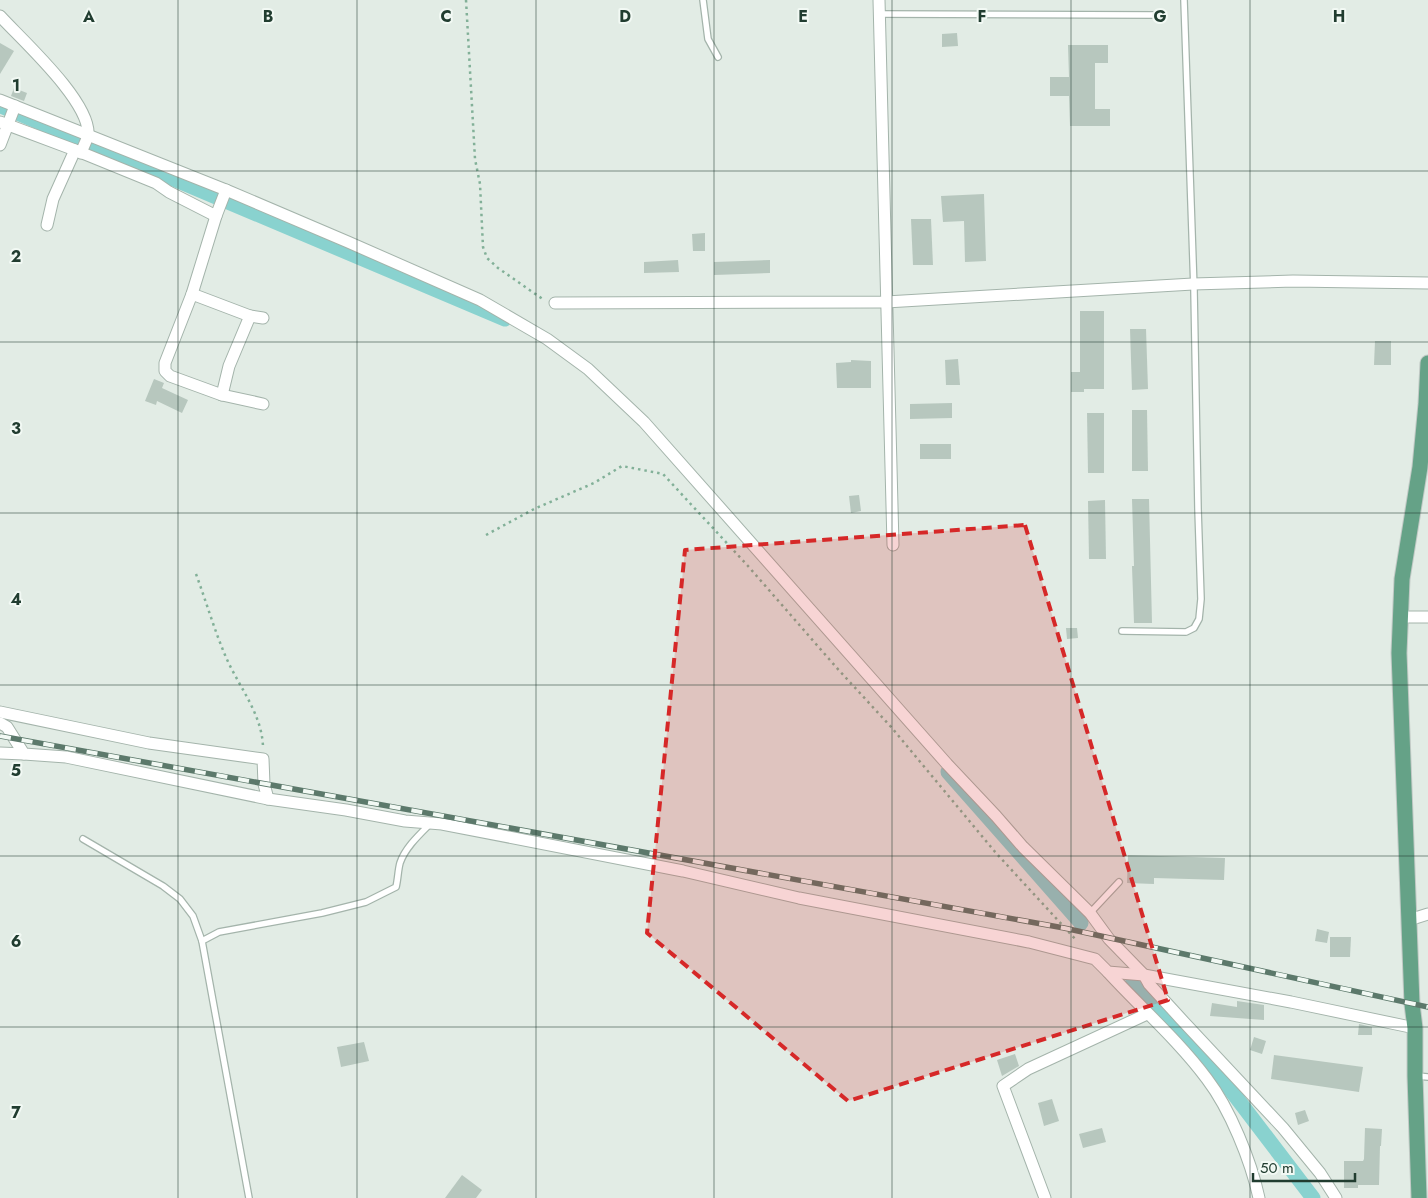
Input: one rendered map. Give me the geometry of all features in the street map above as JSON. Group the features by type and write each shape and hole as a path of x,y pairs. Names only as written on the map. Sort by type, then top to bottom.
{"main road":[{"path":"1419,1198 1421,1077 1412,1004 1399,663 1402,579 1424,467 1428,364"}],"street":[{"path":"879,0 893,545"},
{"path":"0,16 4,29 45,63 76,101 86,121 87,136 54,199 47,225"},
{"path":"0,100 10,116 79,150 156,183 169,192 218,211"},
{"path":"10,116 87,136 225,191 480,300 547,339 588,369 644,422 947,764 1029,853 1090,913 1109,939 1144,975 1149,984 1283,1128 1320,1173 1336,1198"},
{"path":"0,145 10,116"},
{"path":"225,191 192,294 165,363 165,371 170,376 222,395 263,404"},
{"path":"555,303 886,302 1193,284 1293,281 1428,283"},
{"path":"192,294 250,316 263,318"},
{"path":"222,395 229,366 250,316"},
{"path":"1400,617 1428,617"},
{"path":"24,754 3,725 0,714 149,743 263,759 264,784 268,799"},
{"path":"0,753 66,757 268,799 346,810 405,821 431,823 683,871 798,898 1029,942 1095,959 1208,1079 1220,1097 1249,1162 1259,1198"},
{"path":"1409,920 1428,914"},
{"path":"1108,972 1144,975 1291,1002 1415,1028"},
{"path":"1045,1198 1003,1086 1028,1069 1147,1014"}],"lane":[{"path":"703,0 708,39 718,57"},
{"path":"1122,631 1186,632 1194,628 1199,619 1201,599 1184,0"},
{"path":"879,14 961,16 1155,14"},
{"path":"202,941 219,932 322,913 366,902 389,891 396,887 399,866 403,857 431,823"},
{"path":"83,839 163,886 180,899 193,916 202,941 249,1198"},
{"path":"1090,913 1119,882"}],"path":[{"path":"466,0 475,159 480,184 483,247 487,258 498,268 535,296 555,303"},
{"path":"486,535 534,509 594,483 622,466 663,474 748,566 892,728 996,853 1095,959"},
{"path":"196,574 226,656 255,713 262,734 263,759"}],"highlighted area":[{"path":"1025,525 1168,1000 848,1101 647,933 685,550"}],"building":[{"path":"957,33 958,46 942,47 942,34"},
{"path":"0,43 14,51 0,74"},
{"path":"1068,45 1108,45 1108,63 1095,63 1095,109 1110,109 1110,126 1070,126 1069,96 1050,96 1050,77 1069,77"},
{"path":"14,88 27,93 24,101 11,96"},
{"path":"984,194 986,261 965,262 964,221 943,222 941,196"},
{"path":"911,219 931,219 933,265 913,265"},
{"path":"705,233 705,251 693,251 692,234"},
{"path":"678,260 679,272 644,273 644,262"},
{"path":"770,260 770,273 714,275 714,262"},
{"path":"1080,311 1104,311 1104,389 1084,389 1084,392 1071,392 1071,372 1080,372"},
{"path":"1130,329 1146,329 1148,389 1132,390"},
{"path":"1375,341 1391,341 1391,365 1374,365"},
{"path":"958,359 960,385 946,385 945,360"},
{"path":"851,360 871,361 871,388 837,388 836,363 851,362"},
{"path":"154,379 164,383 162,388 188,400 182,413 157,401 156,405 145,401"},
{"path":"952,403 952,418 910,419 910,404"},
{"path":"1132,410 1147,410 1148,471 1132,471"},
{"path":"1087,413 1104,413 1104,473 1088,473"},
{"path":"920,444 951,444 951,459 920,459"},
{"path":"859,495 861,511 851,513 849,496"},
{"path":"1132,499 1149,499 1152,623 1134,623"},
{"path":"1105,500 1106,559 1089,559 1088,501"},
{"path":"1066,628 1077,628 1078,638 1067,639"},
{"path":"1128,855 1225,858 1224,880 1154,878 1154,884 1127,883"},
{"path":"1317,929 1329,932 1327,943 1315,941"},
{"path":"1330,937 1351,937 1350,957 1330,957"},
{"path":"1237,1001 1264,1005 1264,1020 1210,1016 1212,1003 1237,1007"},
{"path":"1359,1024 1372,1027 1372,1035 1358,1035"},
{"path":"1254,1037 1266,1041 1262,1054 1250,1050"},
{"path":"364,1042 369,1061 341,1067 337,1047"},
{"path":"1015,1054 1019,1066 1002,1076 997,1060"},
{"path":"1274,1055 1363,1067 1359,1092 1271,1079"},
{"path":"1052,1099 1059,1121 1044,1126 1038,1103"},
{"path":"1305,1110 1309,1121 1298,1125 1295,1113"},
{"path":"1102,1128 1106,1142 1083,1148 1079,1134"},
{"path":"1365,1128 1382,1129 1379,1185 1358,1185 1358,1188 1344,1188 1344,1161 1363,1161 1364,1159"},
{"path":"462,1175 482,1190 476,1198 445,1198"}],"waterway":[{"path":"1,106 505,319"},
{"path":"948,772 1081,923"},
{"path":"1132,984 1223,1080 1313,1198"}],"railway":[{"path":"0,736 1064,928 1428,1007"}]}
